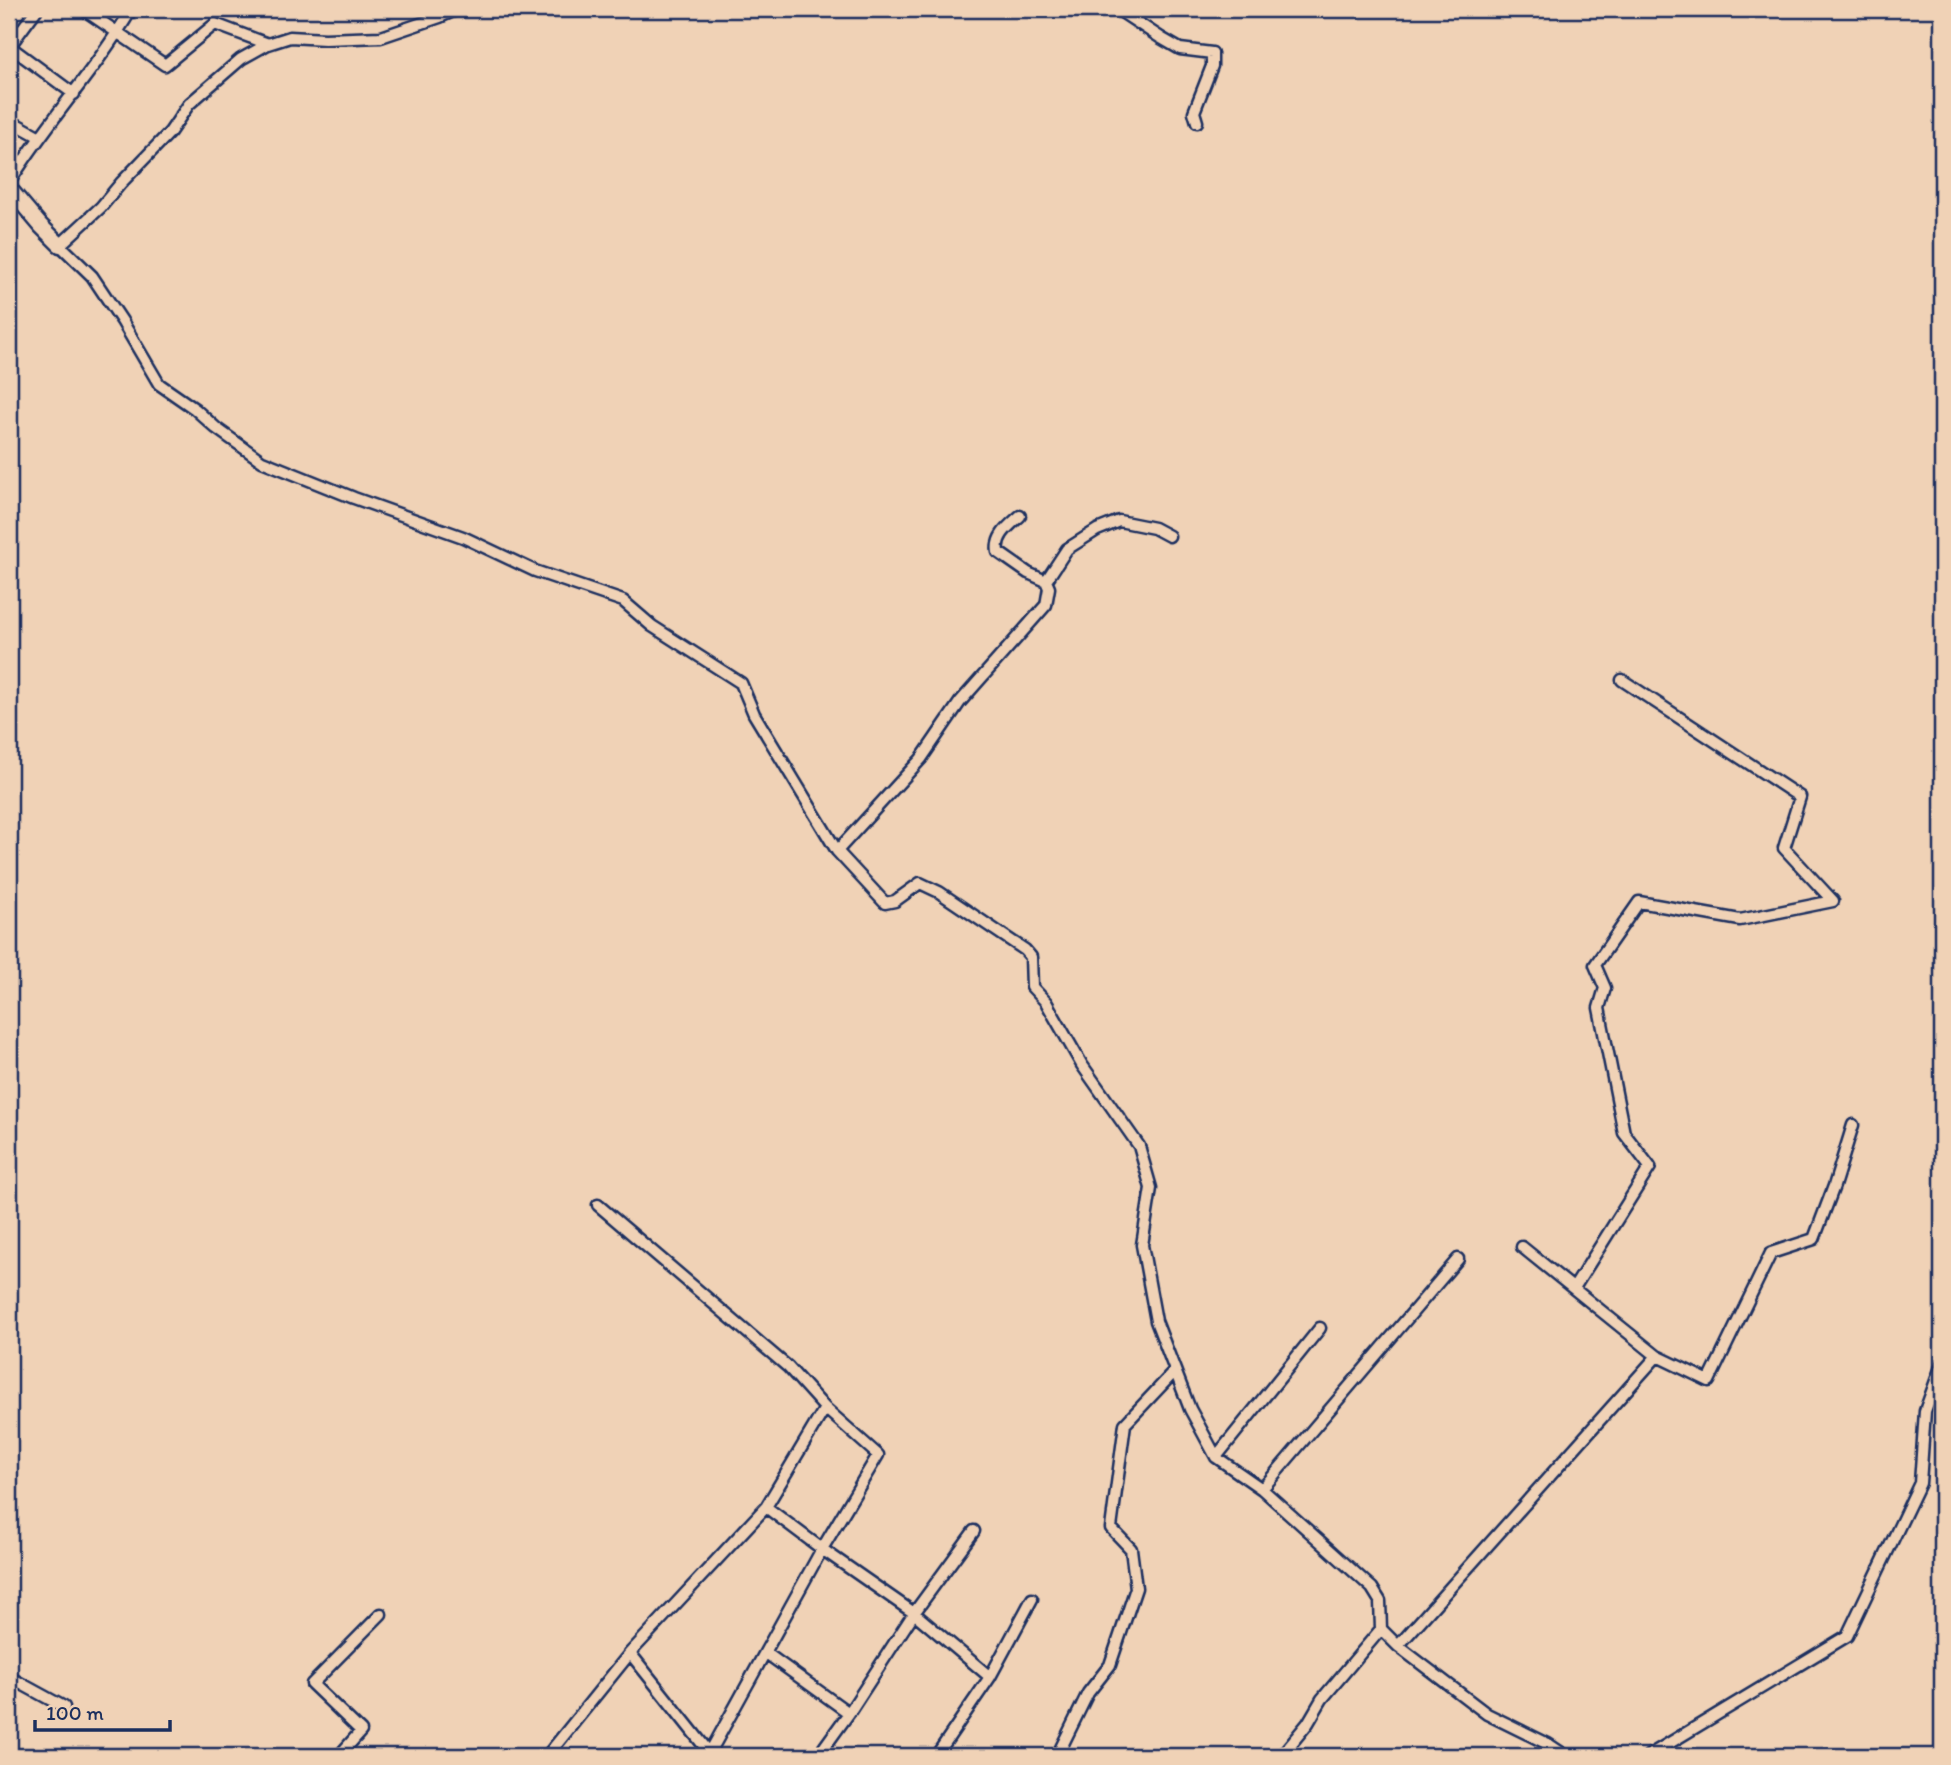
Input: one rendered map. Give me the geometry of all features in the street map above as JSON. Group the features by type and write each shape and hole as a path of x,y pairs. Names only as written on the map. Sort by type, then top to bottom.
{"street":[{"path":"37,9 9,47 74,94"},
{"path":"83,9 165,65 215,24 268,44"},
{"path":"61,245 101,207 170,132 189,104 241,59 268,44 289,37 381,37 440,18 458,9"},
{"path":"1117,9 1180,49 1212,53 1212,66 1194,112 1197,122"},
{"path":"131,10 117,34 40,137 9,186 41,226 92,276 159,384 262,461 463,537 535,571 623,601 652,626 741,683 754,714 837,850 885,903 895,901 920,883 939,892 1026,950 1031,957 1032,987 1046,1002 1082,1065 1139,1146 1151,1188 1142,1245 1156,1321 1190,1409 1216,1457 1262,1489 1372,1588 1380,1601 1381,1629 1322,1699 1308,1723 1281,1756"},
{"path":"9,120 40,137"},
{"path":"837,850 921,759 960,702 1046,605 1049,588 1046,581 1028,573 998,552 997,544 1001,534 1020,516"},
{"path":"1046,581 1067,548 1097,530 1119,521 1154,527 1169,536"},
{"path":"1574,1288 1650,1167 1624,1133 1599,1008 1605,988 1595,965 1639,902 1740,920 1833,901 1784,848 1800,797 1622,680"},
{"path":"1522,1247 1657,1356 1709,1381 1771,1253 1814,1239 1853,1125"},
{"path":"598,1205 788,1367 825,1408 878,1455 822,1549 710,1756 630,1653"},
{"path":"1262,1489 1458,1259"},
{"path":"1216,1457 1321,1328"},
{"path":"1398,1646 1657,1356"},
{"path":"1648,1756 1847,1636 1920,1483 1925,1411 1942,1364"},
{"path":"1057,1756 1088,1693 1110,1665 1136,1588 1131,1549 1111,1528 1125,1424 1174,1371"},
{"path":"547,1756 630,1653 766,1507 825,1408"},
{"path":"766,1507 914,1613 990,1677"},
{"path":"818,1756 914,1613 974,1531"},
{"path":"936,1756 990,1677 1032,1600"},
{"path":"340,1756 361,1731 312,1684 381,1614"},
{"path":"1381,1629 1398,1646 1487,1714 1548,1744 1566,1756"},
{"path":"766,1653 849,1713"},
{"path":"9,1677 64,1707"}]}
